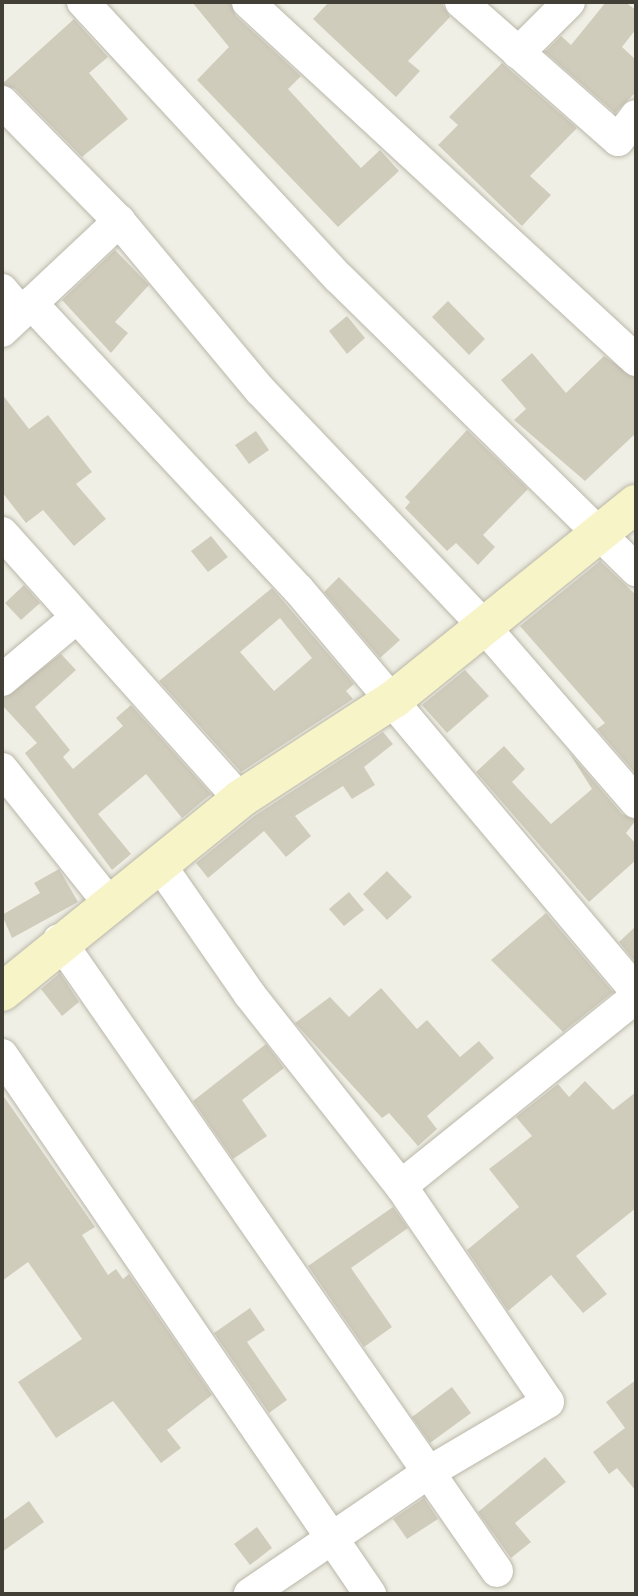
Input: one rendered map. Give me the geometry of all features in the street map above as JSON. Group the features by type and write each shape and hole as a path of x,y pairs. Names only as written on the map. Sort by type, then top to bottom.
{"street":[{"path":"83,2 339,278 605,535 636,570"},
{"path":"248,2 636,360"},
{"path":"461,2 618,140 636,116"},
{"path":"518,53 569,2"},
{"path":"2,102 119,221 260,390 481,624 636,802"},
{"path":"119,221 14,309 394,699 636,991"},
{"path":"2,992 59,940 160,865 240,799 394,699 481,624 605,535 636,504"},
{"path":"2,533 240,799"},
{"path":"2,680 76,618"},
{"path":"2,769 109,903"},
{"path":"160,865 250,995 401,1186 548,1402 429,1472 333,1540 250,1594"},
{"path":"59,940 497,1571"},
{"path":"401,1186 636,997"},
{"path":"2,1055 370,1594"}],"building":[{"path":"192,2 230,2 236,16 301,76 288,89 361,168 380,150 399,171 338,227 197,80 229,47"},
{"path":"329,2 441,2 450,17 408,61 420,71 396,97 313,19"},
{"path":"606,2 625,2 636,10 636,29 622,47 636,60 636,92 615,113 545,52 561,36 571,45"},
{"path":"74,19 108,57 89,73 128,119 82,157 15,89 2,84"},
{"path":"502,63 577,128 530,176 551,195 522,226 438,145 458,125 449,117"},
{"path":"115,250 149,285 115,322 128,333 111,353 62,300"},
{"path":"448,301 485,339 469,355 432,317"},
{"path":"347,316 365,338 347,354 329,331"},
{"path":"532,353 566,393 604,356 636,378 636,433 585,481 514,420 526,409 501,380"},
{"path":"2,394 29,429 48,415 92,472 76,484 106,519 74,546 43,510 26,523 2,492"},
{"path":"467,430 528,489 483,535 495,547 478,565 456,543 447,551 405,508 410,502 405,497"},
{"path":"256,431 269,450 249,464 235,445"},
{"path":"211,536 228,557 208,572 191,551"},
{"path":"600,561 636,595 636,774 597,729 605,723 520,626"},
{"path":"339,577 400,640 380,658 324,592"},
{"path":"24,585 40,603 21,620 5,603"},
{"path":"272,588 354,684 346,691 353,699 241,772 159,681","holes":["280,618 312,658 274,691 240,652"]},
{"path":"61,654 76,670 35,707 70,750 63,757 73,769 123,726 116,718 131,705 211,794 182,818 146,774 98,814 131,854 112,870 25,753 37,743 2,705 3,698"},
{"path":"465,670 489,696 447,733 422,705"},
{"path":"383,732 393,744 364,767 375,785 352,799 343,786 295,816 311,836 286,857 264,831 208,878 196,863 253,817"},
{"path":"504,746 525,769 512,782 551,824 592,789 568,751 622,814 636,820 626,833 636,844 636,860 589,902 476,772"},
{"path":"59,869 78,902 12,938 2,915 40,893 34,883"},
{"path":"387,871 412,897 387,920 363,894"},
{"path":"349,892 364,910 344,926 329,909"},
{"path":"546,913 613,992 563,1032 491,960"},
{"path":"636,926 636,963 619,942"},
{"path":"60,973 79,1002 62,1016 41,989"},
{"path":"381,988 417,1029 427,1020 460,1057 479,1041 494,1058 427,1116 437,1129 418,1146 389,1113 382,1118 295,1023 330,997 349,1017"},
{"path":"266,1044 284,1068 242,1100 267,1136 233,1159 193,1101"},
{"path":"585,1081 613,1110 636,1092 636,1208 576,1256 607,1294 583,1313 551,1275 508,1311 467,1250 519,1207 489,1169 532,1136 516,1117 558,1084 569,1097"},
{"path":"2,1094 95,1227 82,1235 108,1275 116,1269 123,1279 129,1274 212,1395 167,1430 181,1448 161,1463 113,1401 56,1438 18,1382 82,1339 28,1262 2,1281"},
{"path":"393,1207 408,1228 351,1268 392,1327 364,1347 308,1266"},
{"path":"250,1308 265,1330 247,1342 287,1400 269,1413 214,1333"},
{"path":"636,1380 636,1491 617,1468 609,1474 593,1452 625,1428 606,1402"},
{"path":"452,1387 471,1413 430,1443 412,1417"},
{"path":"545,1457 566,1482 515,1523 531,1542 511,1558 478,1512"},
{"path":"424,1498 438,1519 407,1539 393,1519"},
{"path":"29,1501 44,1522 2,1552 2,1521"},
{"path":"257,1527 272,1548 250,1565 234,1544"}]}
